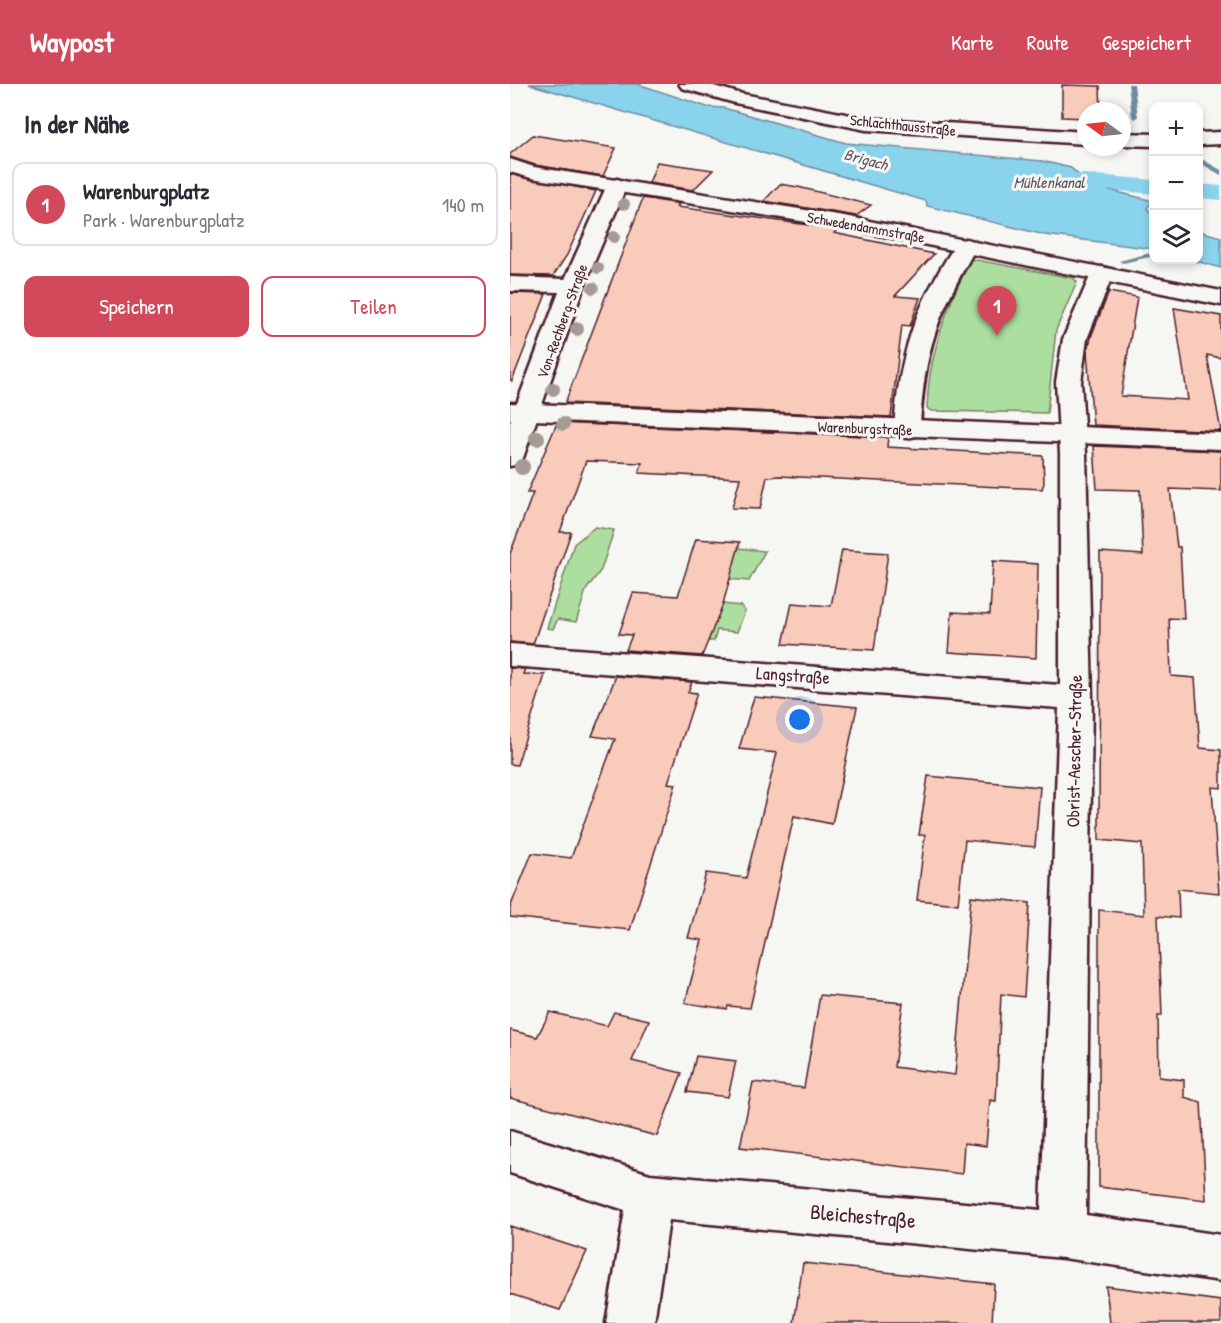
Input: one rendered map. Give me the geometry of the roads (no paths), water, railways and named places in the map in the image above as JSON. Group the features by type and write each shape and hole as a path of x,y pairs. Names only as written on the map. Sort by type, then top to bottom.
{"street":[{"name":"Schlachthausstraße","path":"688,84 777,106 866,124 1077,138"},
{"path":"777,106 795,91"},
{"path":"1203,139 1221,138"},
{"path":"1131,139 1149,140"},
{"name":"Schwedendammstraße","path":"510,165 844,222 1221,298"},
{"name":"Von-Rechberg-Straße","path":"510,458 519,412 617,185"},
{"path":"907,430 912,372 924,327 942,286 966,246"},
{"name":"Obrist-Aescher-Straße","path":"1063,1235 1076,698 1073,453 1070,434 1069,369 1075,334 1086,304 1102,274"},
{"path":"510,284 573,286"},
{"name":"Warenburgstraße","path":"519,412 907,430 1221,441"},
{"name":"Langstraße","path":"510,655 1076,698"},
{"name":"Bleichestraße","path":"510,1152 650,1196 1063,1235 1221,1258"},
{"path":"630,1323 650,1196"}],"water":[{"name":"Brigach","path":"529,84 638,84 707,107 724,108 846,143 1042,161 1071,168 1090,185 1149,200 1147,208 1149,211 1149,248 1045,235 927,206 926,201"},
{"path":"1203,232 1221,237 1221,268 1203,263"}],"waterway":[{"path":"1131,84 1135,117"},
{"path":"1203,162 1221,173"},
{"name":"Mühlenkanal","path":"1035,182 1085,181 1149,187"},
{"name":"Mühlenkanal","path":"1203,191 1221,193"},
{"path":"1123,261 1149,255"}],"place":[{"name":"Warenburgplatz","path":"997,336"}]}
